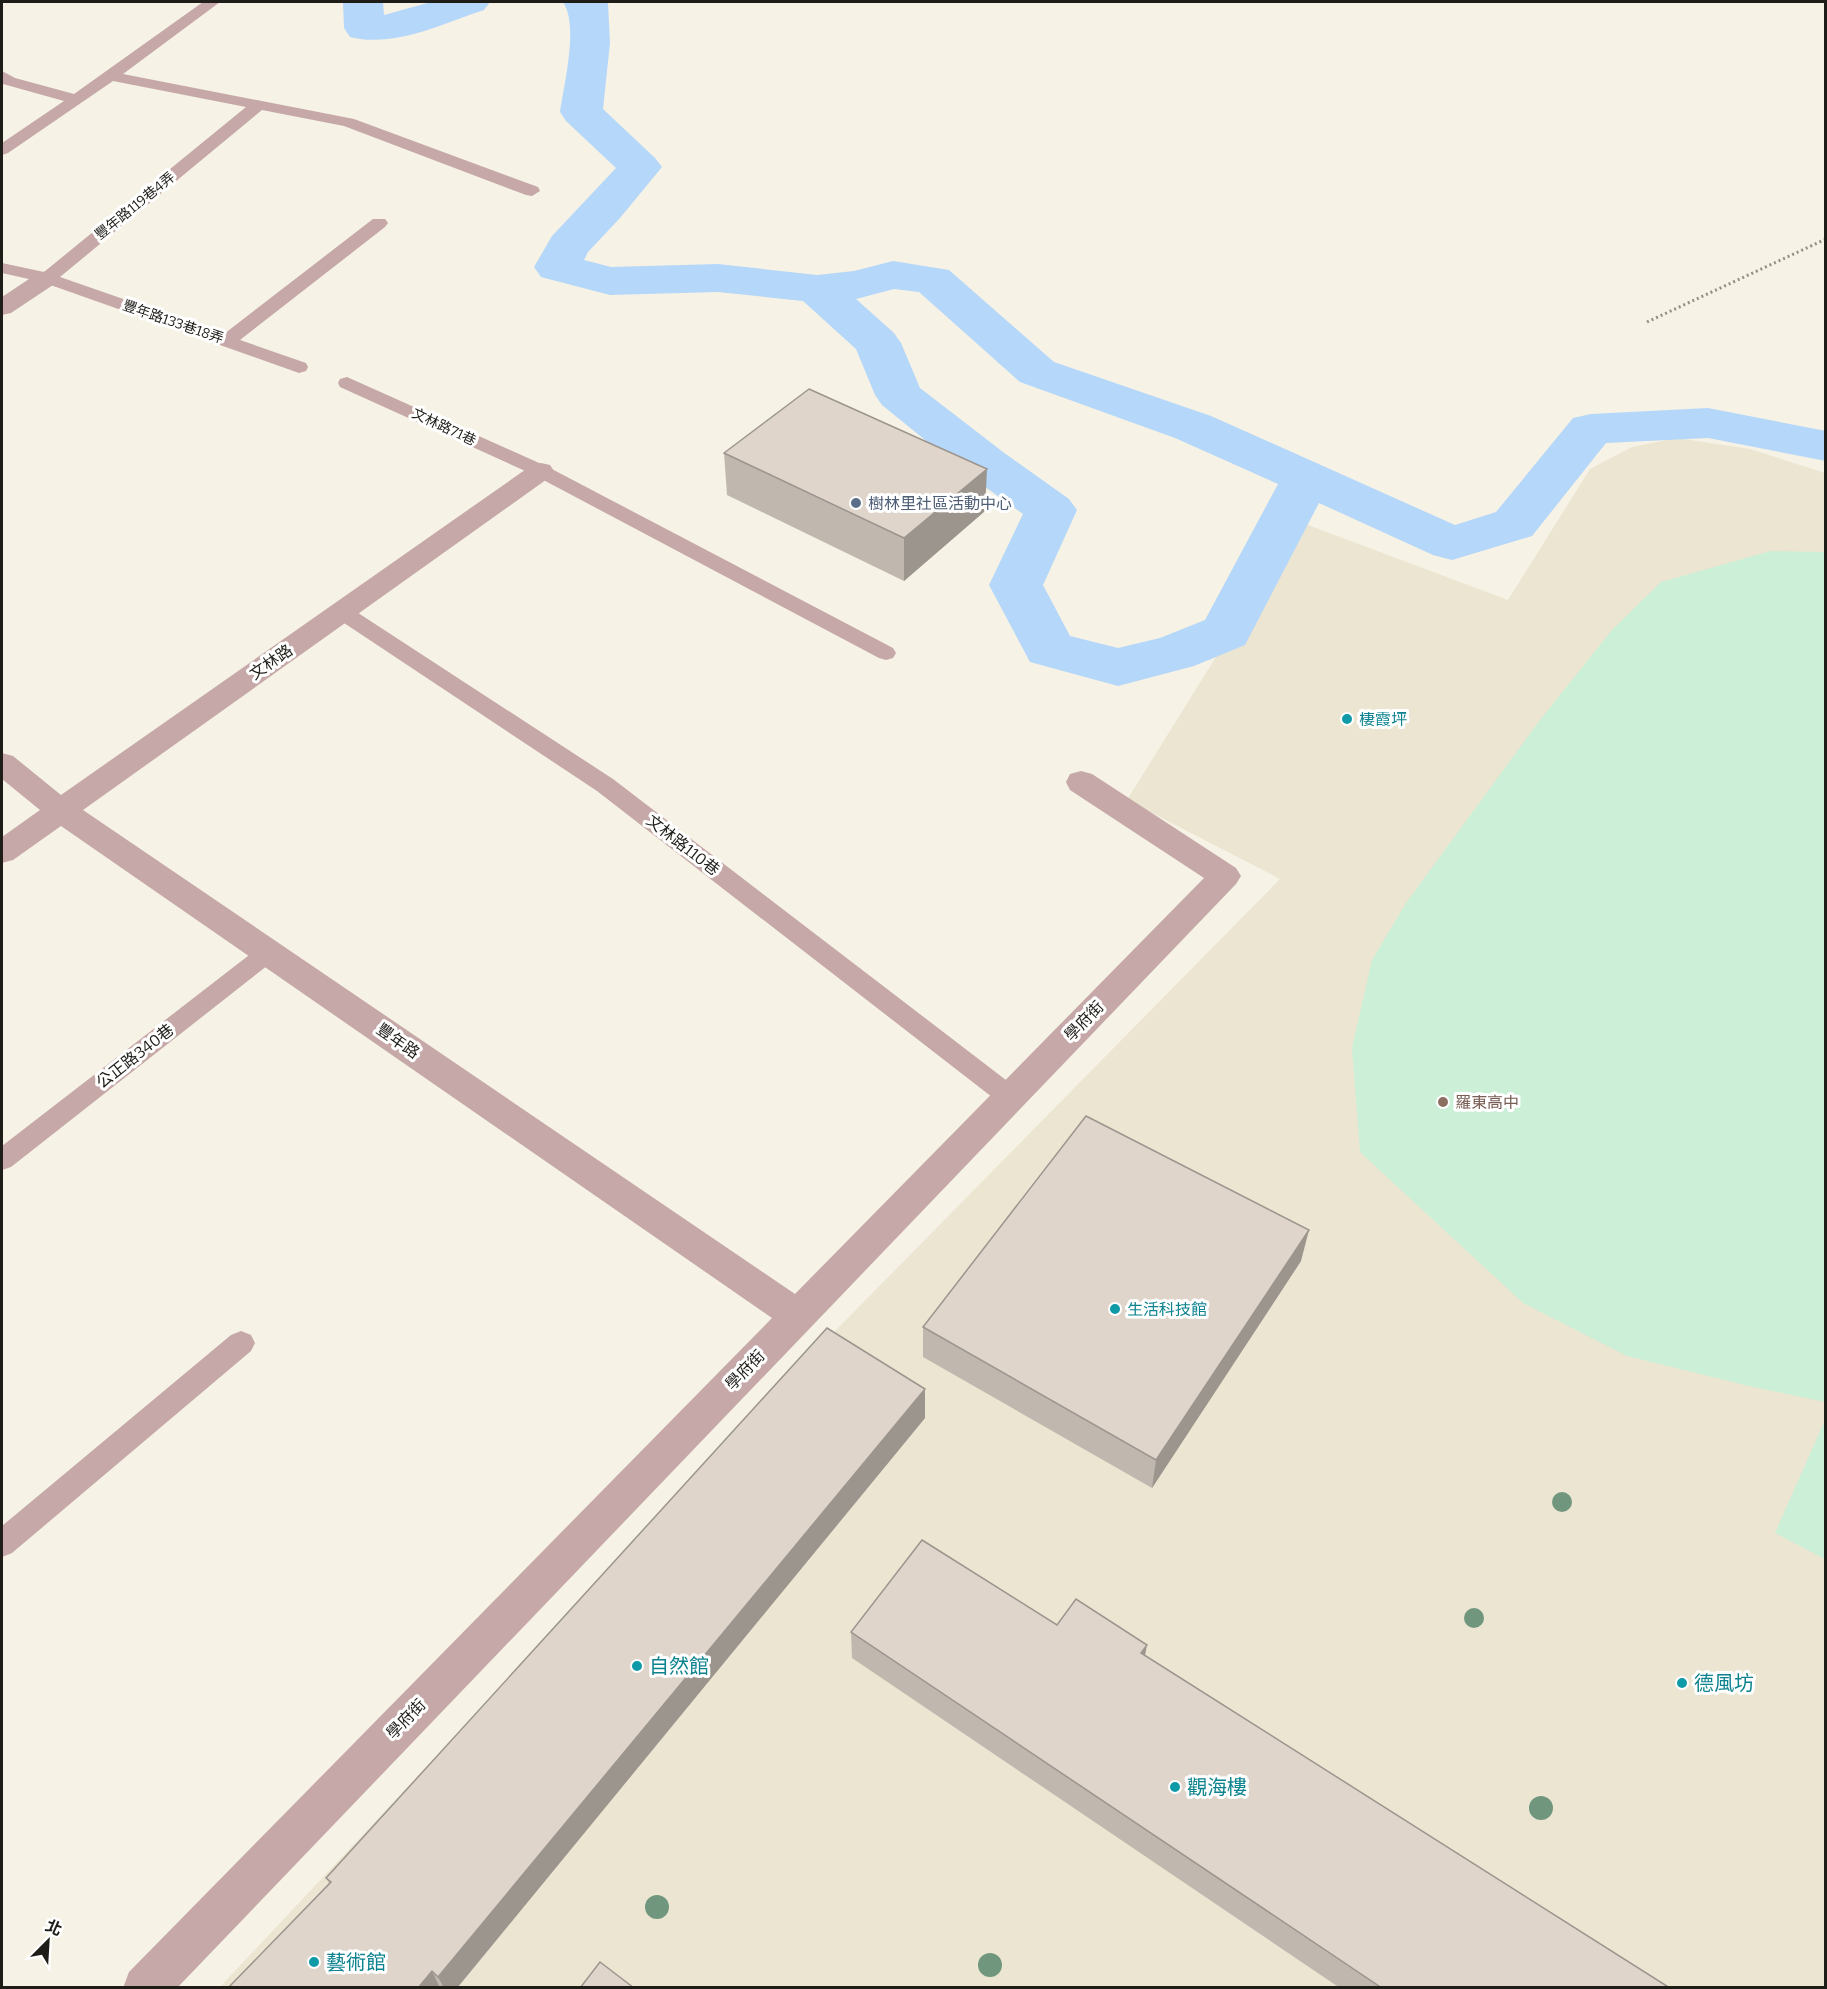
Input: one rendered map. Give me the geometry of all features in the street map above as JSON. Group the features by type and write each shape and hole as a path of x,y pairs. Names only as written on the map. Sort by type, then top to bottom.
{"street":[{"path":"2,308 47,278"},
{"name":"文林路","path":"2,852 541,471"},
{"name":"豐年路","path":"2,763 60,810 798,1316"},
{"name":"學府街","path":"145,1988 1225,876 1081,782"}],"lane":[{"path":"2,150 212,2"},
{"path":"2,76 9,81 76,99"},
{"path":"110,76 348,122 532,191"},
{"name":"豐年路119巷4弄","path":"47,278 258,105"},
{"path":"227,341 379,223"},
{"path":"2,268 47,278"},
{"name":"豐年路133巷18弄","path":"47,278 299,367"},
{"name":"文林路71巷","path":"348,382 541,471 886,653"},
{"name":"文林路110巷","path":"342,612 605,785 1010,1097"},
{"name":"公正路340巷","path":"2,1160 268,952"},
{"path":"2,1544 241,1343"}],"path":[{"path":"1647,322 1826,239"}],"shaded area":[{"name":"羅東高中","path":"1677,438 1750,449 1825,473 1825,1987 219,1988 841,1325 1280,879 1127,800 1300,522 1508,600 1590,469 1632,447"}],"green space":[{"path":"1771,551 1825,552 1825,1402 1627,1356 1523,1303 1360,1152 1352,1048 1372,960 1406,903 1540,720 1612,630 1661,582"},
{"path":"1825,1420 1826,1559 1775,1533"}],"building":[{"path":"809,389 987,469 904,538 724,453"},
{"name":"生活科技館","path":"1086,1116 1309,1230 1156,1460 923,1327"},
{"name":"自然館","path":"827,1328 925,1389 438,1977 432,1971 418,1988 228,1988 331,1882 326,1878"},
{"name":"觀海樓","path":"922,1540 1057,1625 1076,1599 1147,1645 1141,1653 1670,1988 1382,1988 851,1632"},
{"path":"600,1962 634,1988 580,1988"}],"waterway":[{"path":"363,2 364,28 393,27 470,2"},
{"path":"583,2 588,3 590,43 581,112 640,167 568,246 557,267 610,281 718,278 817,289"},
{"path":"817,289 856,285 893,275 933,280 1037,372 1193,427 1452,543 1514,524 1591,429 1708,423 1826,446"},
{"path":"817,289 877,343 899,395 985,463 1051,510 1016,585 1049,649 1118,667 1175,653 1226,632 1297,495 1311,480"}],"place":[{"name":"樹林里社區活動中心","path":"856,503"},
{"name":"棲霞坪","path":"1347,719"},
{"name":"羅東高中","path":"1443,1102"},
{"name":"生活科技館","path":"1115,1309"},
{"name":"自然館","path":"637,1666"},
{"name":"德風坊","path":"1682,1683"},
{"name":"觀海樓","path":"1175,1787"},
{"name":"藝術館","path":"314,1962"}]}
